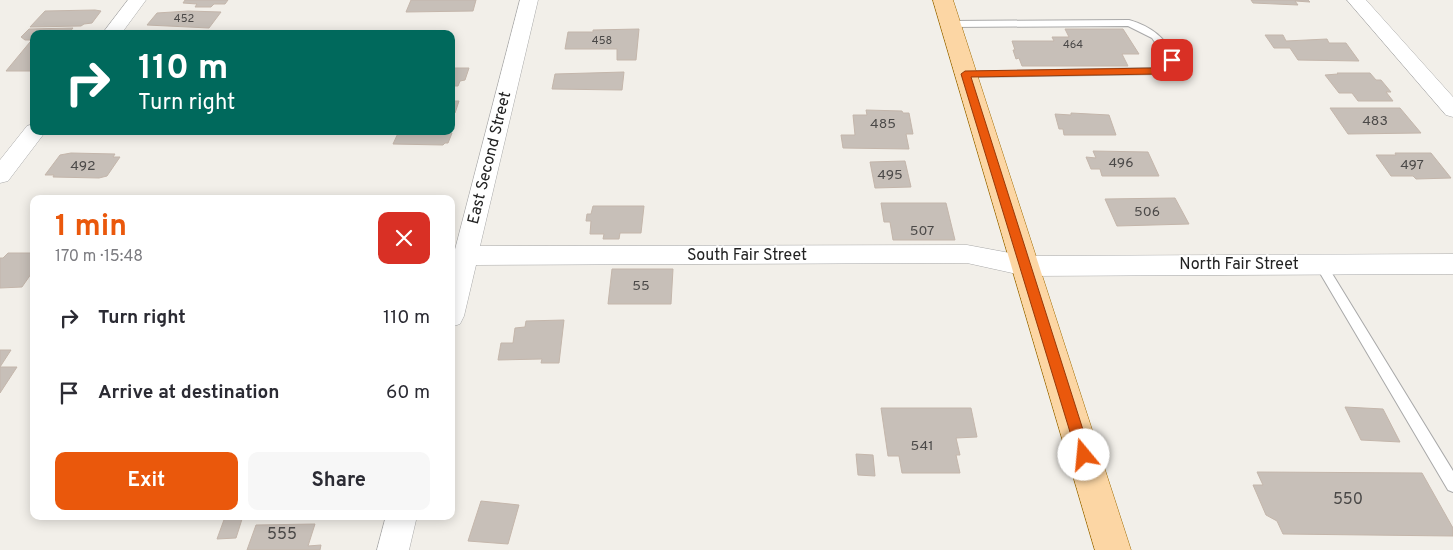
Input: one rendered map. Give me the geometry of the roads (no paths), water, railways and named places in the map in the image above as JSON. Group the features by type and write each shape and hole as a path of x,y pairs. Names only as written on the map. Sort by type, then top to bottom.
{"main road":[{"path":"947,12 1114,550"}],"street":[{"path":"114,30 137,0"},
{"name":"East Second Street","path":"455,300 529,0"},
{"path":"1356,0 1453,110"},
{"path":"0,175 31,135"},
{"name":"South Fair Street","path":"466,256 967,254 1026,266"},
{"name":"North Fair Street","path":"1026,266 1453,264"},
{"path":"394,550 401,520"}],"lane":[{"path":"947,12 1129,23 1148,30 1161,40 1172,60 1168,66 1158,71 965,74"},
{"path":"1321,265 1453,485"}]}
